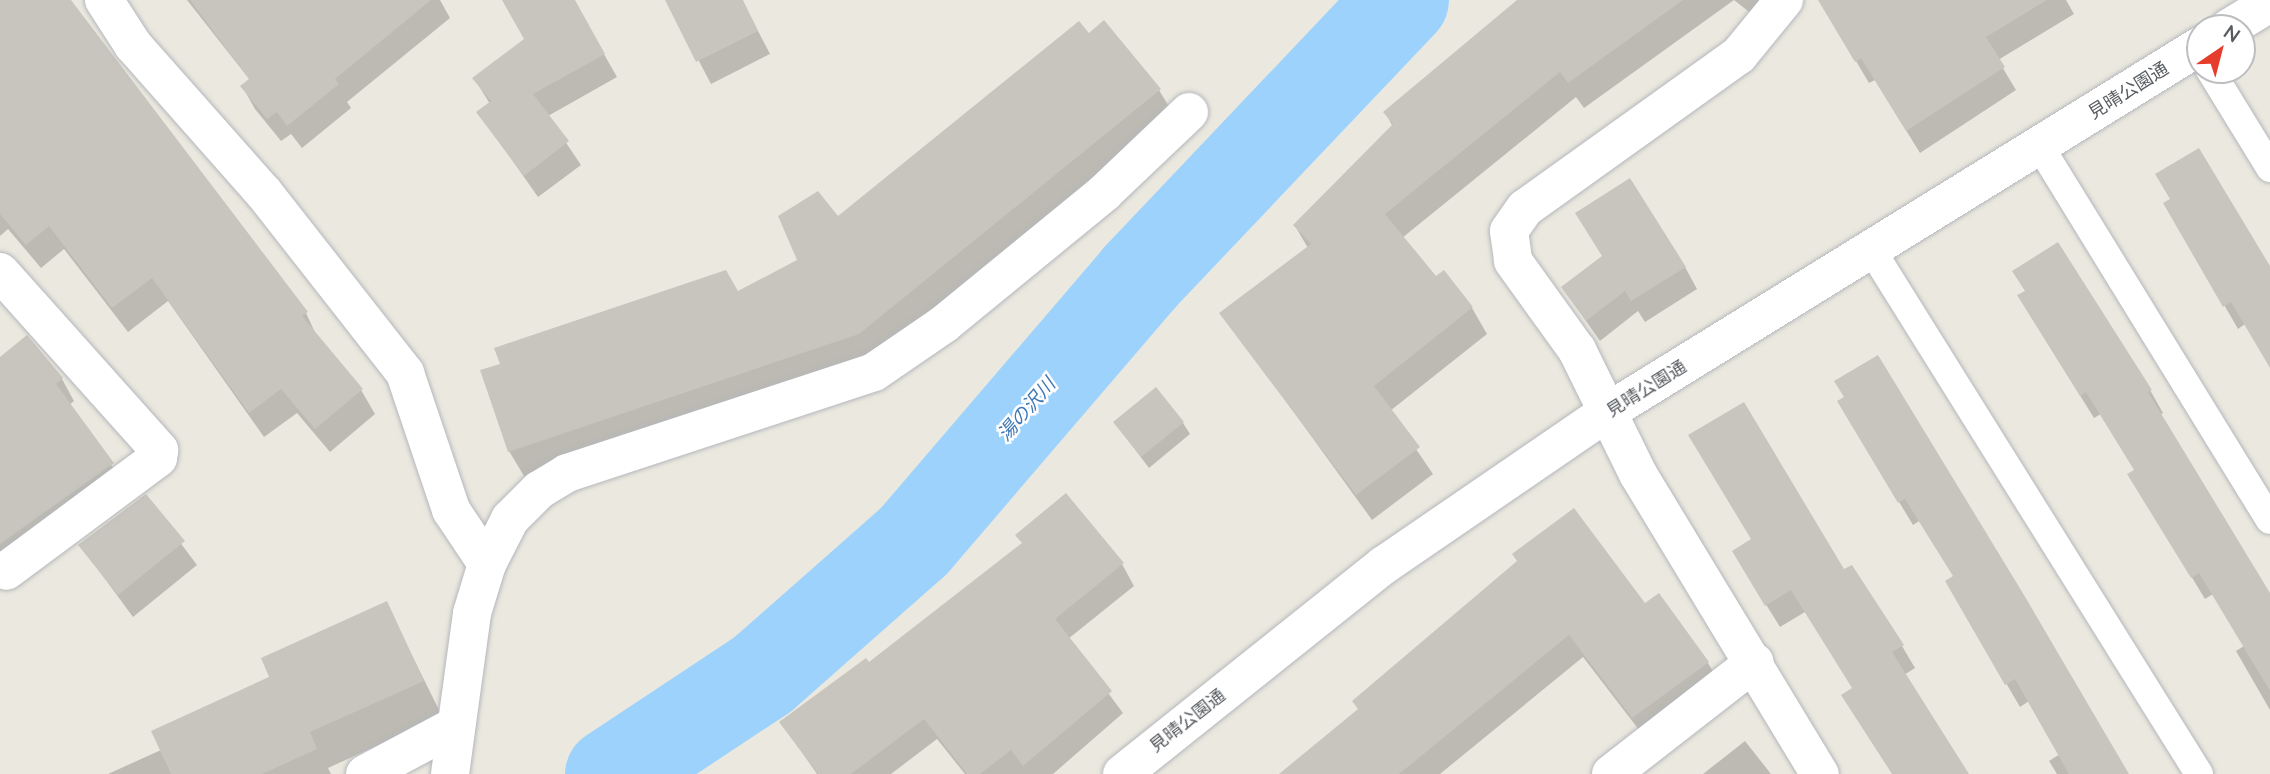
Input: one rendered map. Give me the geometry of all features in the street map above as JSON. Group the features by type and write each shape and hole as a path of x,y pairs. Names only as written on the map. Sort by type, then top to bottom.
{"street":[{"path":"104,0 134,44 264,193 405,373 451,510 486,564"},
{"path":"1784,0 1740,55 1525,208 1508,232 1513,261 1577,350 1638,474 1755,662 1820,774"},
{"path":"2252,14 2270,3"},
{"name":"見晴公園通","path":"1122,774 1384,565 1609,411 2039,145 2186,64"},
{"path":"450,774 472,614 486,564 510,519 539,490 567,473 874,372 944,324 1105,192 1189,112"},
{"path":"0,272 159,450 158,458 6,571"},
{"path":"1611,774 1755,662"},
{"path":"365,774 455,726"}],"lane":[{"path":"2219,84 2270,168"},
{"path":"2039,145 2270,520"},
{"path":"1871,249 2199,774"}],"building":[{"path":"0,0 71,0 308,312 302,316 363,389 315,429 281,389 249,413 152,278 112,308 49,226 26,245 0,214"},
{"path":"190,0 431,0 335,79 339,84 287,126 277,112 267,119 240,86 249,79"},
{"path":"502,0 575,0 605,54 533,94 569,141 524,176 476,112 491,101 472,78 524,39"},
{"path":"665,0 743,0 758,31 696,62"},
{"path":"1517,0 1683,0 1568,83 1560,72 1385,214 1436,276 1444,270 1473,307 1374,386 1420,447 1356,495 1219,313 1311,244 1293,225 1393,124 1383,112"},
{"path":"1818,0 2047,0 1986,37 2005,67 1906,131 1861,58 1855,62"},
{"path":"1104,20 1161,89 859,334 508,452 480,370 500,364 494,348 726,270 738,291 797,260 778,216 818,191 838,216 1079,21 1089,33"},
{"path":"2199,148 2270,266 2270,368 2231,302 2223,307 2163,203 2170,199 2155,174"},
{"path":"1630,178 1686,267 1631,301 1625,291 1586,321 1561,287 1602,256 1575,213"},
{"path":"2058,242 2152,390 2148,392 2270,593 2270,691 2199,573 2191,578 2127,474 2134,470 2086,392 2080,396 2017,295 2025,291 2012,271"},
{"path":"27,335 63,378 56,384 114,463 0,544 0,357"},
{"path":"1878,355 2129,774 2069,774 2015,679 2005,685 1945,581 1953,576 1905,499 1898,503 1837,401 1844,397 1834,381"},
{"path":"1156,387 1184,422 1141,457 1113,422"},
{"path":"1744,402 1844,569 1852,565 1904,645 1892,652 1969,774 1892,774 1841,695 1852,688 1791,590 1765,606 1732,551 1751,539 1688,435"},
{"path":"1066,493 1124,563 1055,619 1112,691 1023,766 1011,750 980,774 967,774 924,719 851,774 818,774 779,722 866,658 869,662 1022,543 1015,535"},
{"path":"146,494 185,541 118,595 78,545"},
{"path":"1574,508 1645,603 1659,593 1709,662 1632,718 1569,635 1399,774 1279,774 1358,709 1352,701 1517,561 1512,554"},
{"path":"387,601 424,681 310,732 317,749 262,774 171,774 151,731 269,677 261,658"}],"waterway":[{"name":"湯の沢川","path":"611,774 762,674 913,541 1139,277 1402,0"}]}
